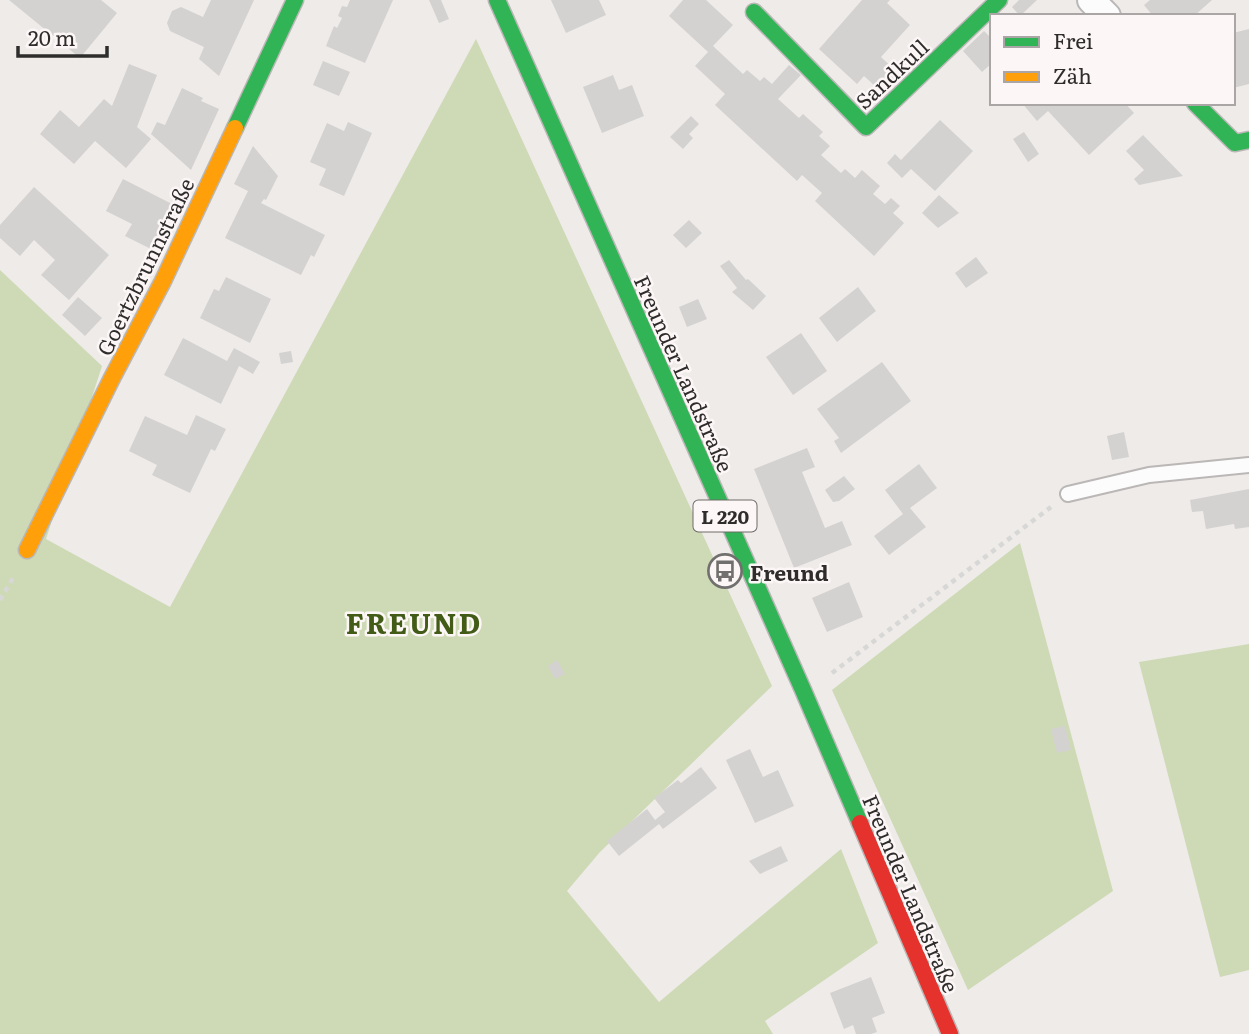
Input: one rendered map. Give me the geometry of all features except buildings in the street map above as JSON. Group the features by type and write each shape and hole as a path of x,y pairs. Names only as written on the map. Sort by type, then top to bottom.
{"main road":[{"name":"Goertzbrunnstraße","path":"27,550 112,377 163,281 295,0"},
{"name":"Freunder Landstraße","path":"497,0 803,690 950,1034"},
{"name":"Sandkull","path":"754,12 866,127 999,0"},
{"path":"1197,105 1242,141"}],"street":[{"path":"1091,0 1105,14"}],"lane":[{"path":"1068,494 1149,475 1249,465"}],"path":[{"path":"803,690 825,678 1068,494"}],"green space":[{"path":"476,39 772,686 600,852 567,891 659,1002 841,849 878,943 765,1021 773,1034 0,1034 0,270 102,366 46,539 170,607"},
{"path":"1020,543 1113,891 968,990 832,690"},
{"path":"1249,644 1249,970 1220,977 1139,662"}],"traffic: fast":[{"path":"235,128 295,0"},
{"path":"497,0 860,823"},
{"path":"754,12 866,127 999,0"},
{"path":"1197,105 1235,143 1249,140"}],"traffic: slow":[{"path":"27,550 163,281 235,128"}],"traffic: jam":[{"path":"860,823 950,1034"}],"place":[{"name":"Freund","path":"725,571"}],"district":[{"name":"FREUND","path":"414,622"}]}
